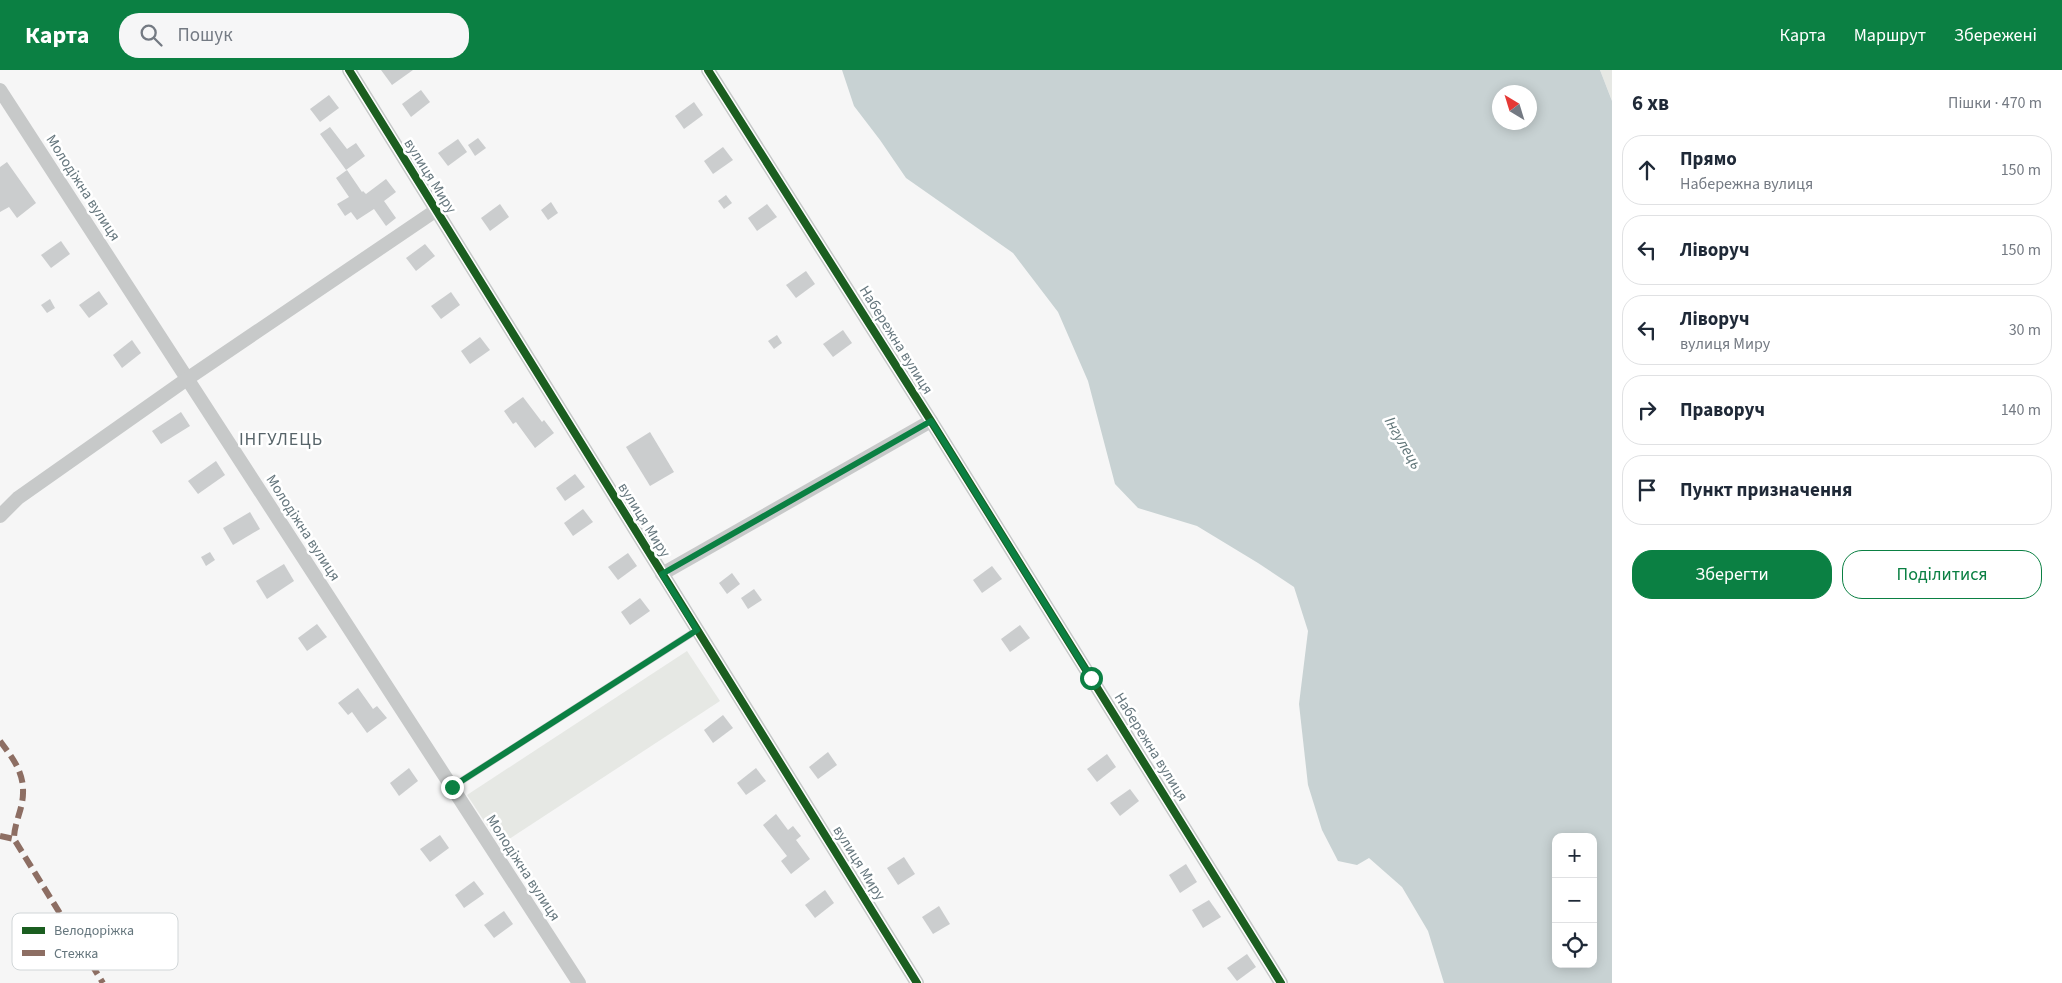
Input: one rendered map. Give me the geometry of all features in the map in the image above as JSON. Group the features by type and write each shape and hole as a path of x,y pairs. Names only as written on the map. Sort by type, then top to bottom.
{"street":[{"name":"вулиця Миру","path":"348,70 917,983"},
{"name":"Набережна вулиця","path":"708,70 931,421 1281,983"},
{"name":"Молодіжна вулиця","path":"0,90 579,983"},
{"path":"0,516 18,498 187,379 435,211"},
{"path":"662,574 931,421"}],"lane":[{"path":"452,787 697,630"}],"shaded area":[{"path":"1600,70 1612,70 1612,101 1611,98"},
{"path":"687,651 720,701 500,845 467,795"}],"water":[{"name":"Інгулець","path":"842,70 1600,70 1612,101 1612,983 1444,983 1428,931 1402,887 1369,858 1357,865 1338,861 1322,830 1308,785 1299,704 1308,631 1294,587 1197,526 1138,508 1115,484 1088,381 1058,312 1013,253 906,178 854,106"}],"building":[{"path":"381,70 413,70 392,85"},
{"path":"421,90 430,102 411,117 402,104"},
{"path":"329,95 339,108 320,122 310,109"},
{"path":"694,102 703,115 684,129 675,116"},
{"path":"330,127 347,149 356,143 365,156 346,170 320,134"},
{"path":"478,138 486,148 475,156 468,145"},
{"path":"458,139 467,152 448,166 438,153"},
{"path":"723,147 733,160 713,174 704,161"},
{"path":"7,162 36,203 17,218 9,207 0,212 0,167"},
{"path":"347,170 362,192 366,194 386,179 396,192 384,201 396,218 386,226 374,209 357,220 351,212 345,216 337,204 349,197 336,178"},
{"path":"726,195 732,203 724,209 718,201"},
{"path":"551,202 558,213 548,220 541,210"},
{"path":"500,204 509,217 490,231 481,218"},
{"path":"767,204 777,217 757,231 748,218"},
{"path":"61,241 70,254 51,268 41,255"},
{"path":"425,244 435,256 416,271 406,258"},
{"path":"806,271 815,284 796,298 786,285"},
{"path":"99,291 108,304 89,318 79,305"},
{"path":"451,292 460,305 441,319 431,306"},
{"path":"50,299 55,308 47,313 41,305"},
{"path":"843,330 852,343 833,357 823,344"},
{"path":"777,335 782,343 774,349 768,341"},
{"path":"480,337 490,350 470,364 461,351"},
{"path":"132,340 141,353 122,368 113,355"},
{"path":"523,397 542,422 544,420 554,433 535,448 516,422 513,424 504,411"},
{"path":"181,412 190,426 161,444 152,431"},
{"path":"650,432 674,472 650,486 626,447"},
{"path":"216,461 225,475 198,494 188,481"},
{"path":"575,474 585,487 565,501 556,488"},
{"path":"583,509 593,522 573,536 564,523"},
{"path":"250,512 260,529 233,545 223,528"},
{"path":"210,552 215,560 206,566 201,557"},
{"path":"628,553 637,566 618,580 608,567"},
{"path":"284,564 294,581 267,599 256,581"},
{"path":"992,566 1002,579 982,593 973,580"},
{"path":"732,573 740,584 727,594 719,583"},
{"path":"754,589 762,600 748,609 741,598"},
{"path":"640,598 650,611 630,625 621,612"},
{"path":"317,624 327,637 307,651 298,638"},
{"path":"1020,625 1030,638 1010,652 1001,639"},
{"path":"358,688 373,709 377,706 387,718 367,733 352,712 348,715 338,703"},
{"path":"723,715 733,728 713,743 704,730"},
{"path":"828,752 837,765 818,779 809,767"},
{"path":"1107,754 1116,767 1097,782 1087,769"},
{"path":"409,768 418,781 399,796 390,783"},
{"path":"756,768 766,781 746,795 737,783"},
{"path":"1130,789 1139,801 1120,816 1110,803"},
{"path":"776,814 788,830 793,826 801,836 796,840 810,859 791,874 781,861 787,856 763,825"},
{"path":"440,835 449,848 430,862 420,849"},
{"path":"904,857 915,874 898,885 887,868"},
{"path":"1186,864 1197,882 1180,893 1169,875"},
{"path":"474,881 484,894 464,908 455,895"},
{"path":"825,890 834,903 815,918 805,905"},
{"path":"1209,900 1221,917 1203,928 1192,910"},
{"path":"939,906 950,924 933,934 922,917"},
{"path":"504,911 513,924 494,938 484,925"},
{"path":"1247,954 1256,967 1237,981 1227,968"}],"marked path":[{"path":"0,741 9,753 22,778 23,799 15,827 14,839 60,913"},
{"path":"0,836 14,839"},
{"path":"95,970 103,983"}],"cycle path":[{"path":"349,70 917,983"},
{"path":"708,70 931,421 1281,983"}],"district":[{"name":"ІНГУЛЕЦЬ","path":"281,439"}],"route":[{"path":"452,787 697,630 662,574 931,421 1091,678"}]}
